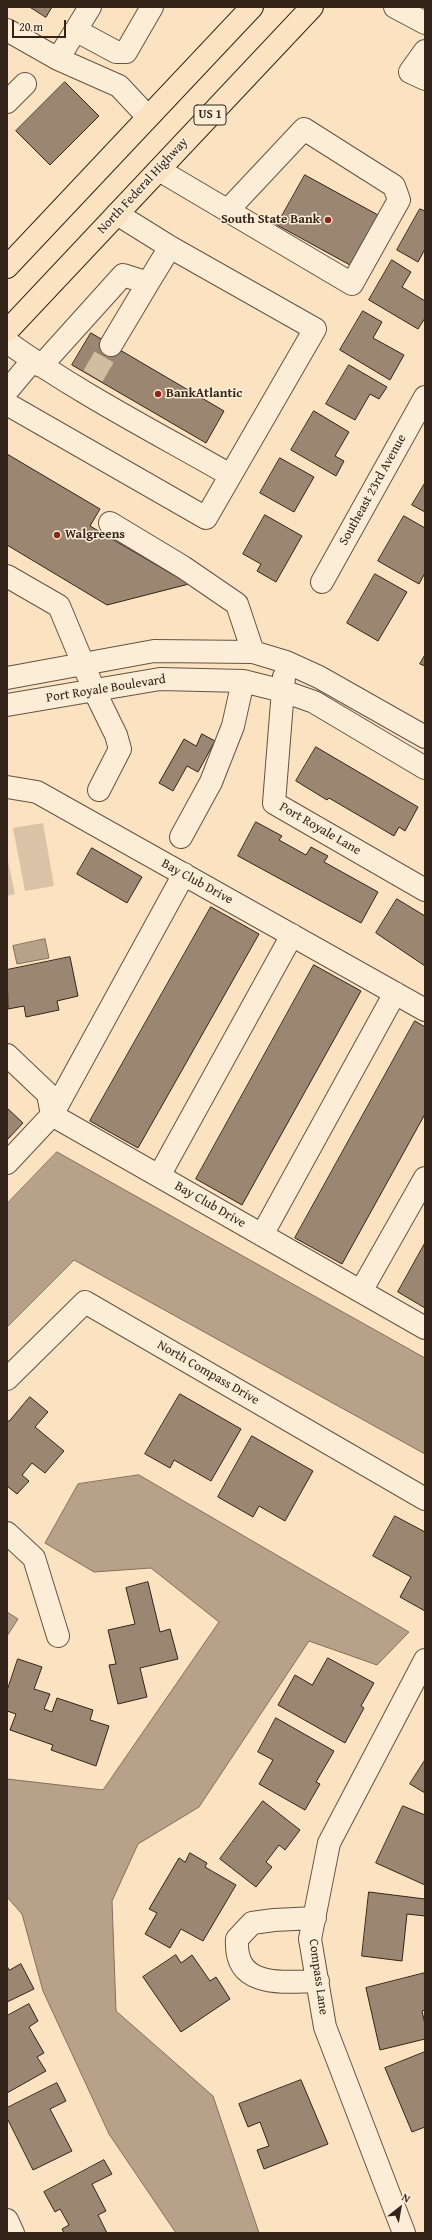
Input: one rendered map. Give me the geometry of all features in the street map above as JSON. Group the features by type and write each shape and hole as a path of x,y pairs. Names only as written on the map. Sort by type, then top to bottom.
{"main road":[{"path":"7,281 10,264 252,7"},
{"name":"North Federal Highway","path":"7,331 312,7"}],"street":[{"path":"58,59 77,31 90,7"},
{"path":"77,31 116,52 126,52 152,7"},
{"path":"395,7 425,23"},
{"path":"7,30 58,59 119,86 148,117"},
{"path":"425,50 410,72 425,79"},
{"path":"7,102 25,84"},
{"path":"159,170 352,284 399,200 394,186 304,129 228,210"},
{"path":"7,404 206,518 315,329 170,247 117,214"},
{"path":"111,345 170,247"},
{"path":"7,391 37,363 123,275 148,283"},
{"path":"7,342 37,363 88,384 230,475"},
{"name":"Southeast 23rd Avenue","path":"322,582 425,397"},
{"path":"110,523 183,567 237,604 254,652"},
{"path":"7,576 59,606 94,690 116,735 120,749 99,790"},
{"name":"Port Royale Boulevard","path":"7,678 154,651 254,652 286,662 319,677 425,737"},
{"name":"Port Royale Lane","path":"286,662 274,803 425,890"},
{"name":"Port Royale Boulevard","path":"7,705 160,679 243,681 283,691 314,702 425,768"},
{"path":"181,837 211,782 233,726 243,681"},
{"name":"Bay Club Drive","path":"7,787 37,792 425,1010"},
{"path":"7,1163 52,1115 184,874"},
{"path":"159,1176 292,935"},
{"path":"262,1235 395,993"},
{"path":"7,1055 48,1094 52,1115"},
{"name":"Bay Club Drive","path":"52,1115 425,1328"},
{"path":"361,1291 425,1178"},
{"name":"North Compass Drive","path":"7,1379 85,1302 425,1499"},
{"path":"7,1533 34,1558 58,1636"},
{"name":"Compass Lane","path":"404,2233 325,2027 310,1939 329,1843 425,1660"},
{"path":"315,1918 252,1922 237,1939 236,1954 246,1972 269,1982 318,1981"},
{"path":"7,2220 13,2233"}],"shaded area":[{"path":"43,823 54,886 25,891 13,828"},
{"path":"7,856 15,894 7,896"},
{"path":"45,939 49,958 17,964 13,946"},
{"path":"57,1152 425,1358 425,1454 74,1260 7,1327 7,1204"},
{"path":"139,1475 409,1632 377,1665 309,1641 199,1807 138,1844 112,1901 116,2011 213,2096 259,2233 176,2233 109,2134 43,1991 22,1914 7,1897 7,1779 103,1790 219,1622 151,1568 94,1572 45,1543 78,1484"},
{"path":"7,1612 18,1619 7,1636"}],"building":[{"path":"30,7 52,7 46,17"},
{"path":"65,82 99,116 50,165 16,131"},
{"name":"South State Bank","path":"305,175 378,215 350,265 277,225"},
{"path":"420,209 425,211 425,249 418,262 397,250"},
{"path":"392,260 411,272 402,287 425,301 425,318 418,329 369,300"},
{"path":"363,311 382,322 373,338 404,355 390,380 340,350"},
{"name":"BankAtlantic","path":"91,333 224,411 206,443 72,365"},
{"path":"349,365 387,387 379,399 370,394 355,420 326,404"},
{"path":"314,411 349,432 335,456 344,461 336,476 291,450"},
{"name":"Walgreens","path":"7,454 100,509 90,526 189,584 107,605 7,545"},
{"path":"280,458 314,477 294,512 260,493"},
{"path":"425,483 425,512 412,505"},
{"path":"265,515 302,536 276,582 257,571 261,564 243,554"},
{"path":"404,516 425,528 425,573 419,584 378,561"},
{"path":"375,574 407,592 378,641 347,623"},
{"path":"425,655 425,666 420,664"},
{"path":"202,734 215,741 198,772 187,766 173,791 159,783 184,739 196,746"},
{"path":"316,747 418,807 405,831 399,827 394,836 329,798 327,800 296,781"},
{"path":"256,822 282,836 279,840 306,855 311,847 328,856 324,862 378,892 361,923 238,856"},
{"path":"92,848 142,877 127,903 77,874"},
{"path":"397,899 425,916 425,966 376,933"},
{"path":"211,907 259,934 138,1148 90,1121"},
{"path":"70,957 78,996 57,1001 59,1010 26,1017 24,1006 8,1009 7,970"},
{"path":"314,965 361,991 242,1205 196,1179"},
{"path":"415,1021 425,1027 425,1114 342,1264 295,1238"},
{"path":"7,1108 23,1123 7,1140"},
{"path":"425,1243 425,1308 398,1292"},
{"path":"180,1394 241,1429 211,1481 174,1460 170,1468 145,1454"},
{"path":"30,1397 48,1412 35,1427 64,1451 45,1473 32,1463 22,1475 29,1481 17,1494 7,1486 7,1421 9,1421"},
{"path":"252,1436 313,1471 285,1521 259,1506 253,1517 218,1497"},
{"path":"395,1516 425,1532 425,1611 400,1597 411,1577 373,1556"},
{"path":"148,1582 160,1632 170,1629 178,1659 140,1668 147,1697 118,1704 109,1665 116,1664 108,1630 135,1624 126,1588"},
{"path":"328,1658 374,1683 361,1706 364,1708 345,1743 278,1705 295,1675 312,1685"},
{"path":"18,1659 42,1667 34,1689 50,1694 44,1709 52,1712 57,1698 93,1710 90,1720 109,1726 96,1766 51,1750 53,1745 10,1730 16,1714 7,1711 7,1691"},
{"path":"276,1718 334,1751 316,1782 320,1784 305,1810 259,1784 273,1760 258,1752"},
{"path":"425,1760 425,1793 410,1784"},
{"path":"263,1801 300,1830 285,1850 279,1845 266,1862 272,1867 256,1887 220,1859"},
{"path":"403,1806 425,1815 425,1885 376,1863"},
{"path":"190,1853 207,1863 205,1867 236,1885 203,1941 181,1929 170,1948 145,1934 157,1913 149,1909 179,1858 185,1862"},
{"path":"369,1892 425,1899 425,1916 407,1914 402,1961 362,1956"},
{"path":"176,1955 181,1963 192,1955 210,1981 216,1977 230,1999 181,2032 143,1977"},
{"path":"21,1964 34,1989 7,2002 7,1966 9,1970"},
{"path":"425,1973 425,2010 422,2011 425,2024 425,2039 380,2050 366,1988"},
{"path":"29,2004 38,2021 29,2027 44,2053 37,2057 46,2071 7,2093 7,2016"},
{"path":"425,2052 425,2127 412,2132 385,2068"},
{"path":"301,2080 328,2144 264,2169 257,2150 269,2146 260,2122 248,2127 239,2104"},
{"path":"57,2083 66,2101 50,2109 72,2151 33,2170 7,2118 7,2108"},
{"path":"104,2160 112,2174 92,2184 106,2211 98,2215 107,2233 64,2233 62,2229 69,2225 60,2209 55,2212 44,2192"}],"tunnel":[{"path":"93,376 111,345"}],"place":[{"name":"South State Bank","path":"328,220"},
{"name":"BankAtlantic","path":"158,394"},
{"name":"Walgreens","path":"57,535"}]}
